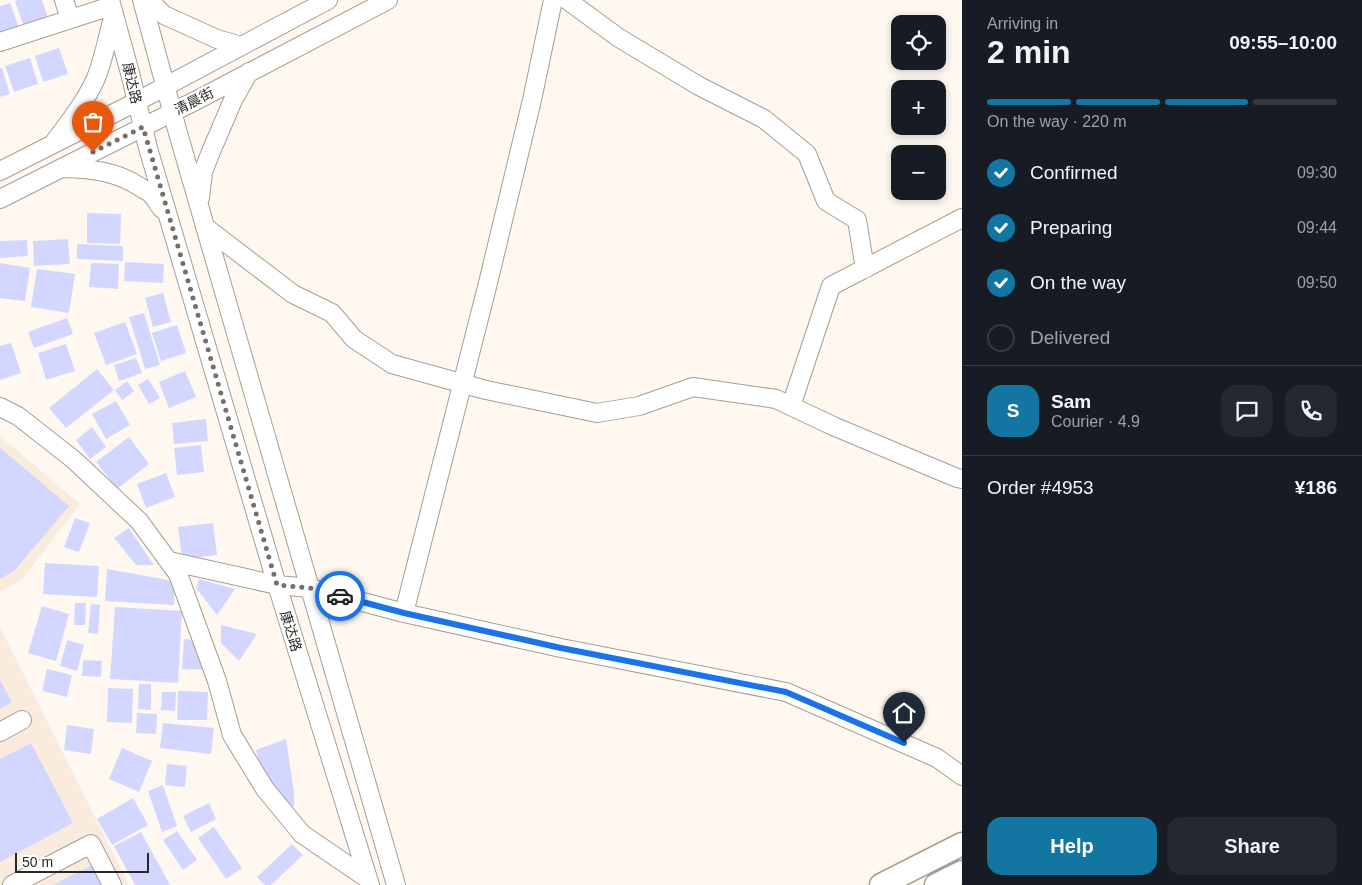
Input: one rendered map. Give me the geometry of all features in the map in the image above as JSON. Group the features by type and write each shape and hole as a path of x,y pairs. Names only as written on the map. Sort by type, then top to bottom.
{"main road":[{"path":"881,885 962,844"},
{"path":"936,885 962,872"}],"street":[{"path":"64,0 70,19"},
{"path":"142,0 205,227 396,885"},
{"path":"148,0 164,15 216,39 241,46"},
{"name":"清晨街","path":"0,171 136,102 328,0"},
{"name":"清晨街","path":"0,199 388,0"},
{"path":"404,613 488,283 530,110 553,0"},
{"path":"567,0 619,38 699,86 764,119 807,154 826,201 857,220 865,269"},
{"path":"0,42 112,6 96,77 73,116 52,144"},
{"name":"康达路","path":"112,6 136,102 169,219 277,585 369,882"},
{"path":"199,206 203,172 233,100 249,72"},
{"path":"61,168 109,172 132,182 150,193 169,219"},
{"path":"791,406 832,286 962,218"},
{"path":"205,227 293,294 332,313 354,339 392,364 486,390 597,413 640,406 694,387 776,399 833,426 962,479"},
{"path":"0,407 18,416 74,460 139,521 178,574 217,681 232,735 265,789 302,834 369,882"},
{"path":"169,561 277,585 310,588 404,613 561,648 786,692 937,758 962,776"},
{"path":"0,732 22,720"},
{"path":"12,885 92,844 112,885"}],"shaded area":[{"path":"0,436 80,504 21,581 0,591"},
{"path":"0,627 129,885 0,885"}],"building":[{"path":"42,0 48,18 24,27 15,1"},
{"path":"10,3 19,28 0,35 0,6"},
{"path":"59,48 68,74 43,82 35,56"},
{"path":"30,58 38,84 14,92 5,66"},
{"path":"0,68 2,68 10,94 0,97"},
{"path":"87,213 121,214 120,244 87,243"},
{"path":"68,239 70,264 34,266 33,241"},
{"path":"27,240 28,256 0,258 0,241"},
{"path":"77,244 123,246 123,261 77,259"},
{"path":"125,262 164,264 163,283 124,281"},
{"path":"0,263 30,268 25,301 0,298"},
{"path":"91,263 119,264 118,289 89,287"},
{"path":"37,269 75,274 69,313 31,307"},
{"path":"163,293 171,322 153,327 145,298"},
{"path":"144,313 160,365 145,369 129,317"},
{"path":"67,318 73,334 34,348 28,332"},
{"path":"125,322 137,354 106,365 94,333"},
{"path":"177,325 186,353 161,361 152,333"},
{"path":"11,343 21,373 0,380 0,346"},
{"path":"66,344 75,371 46,380 38,353"},
{"path":"136,358 142,373 119,381 114,365"},
{"path":"97,369 114,390 66,428 49,408"},
{"path":"185,371 196,397 169,408 159,382"},
{"path":"148,379 160,398 149,404 138,385"},
{"path":"127,381 134,391 122,400 115,390"},
{"path":"116,401 130,425 106,439 92,414"},
{"path":"206,419 208,441 174,444 172,423"},
{"path":"92,427 106,447 90,459 76,440"},
{"path":"129,437 149,464 117,489 96,462"},
{"path":"201,445 204,472 177,475 174,448"},
{"path":"0,448 69,506 14,571 0,579"},
{"path":"166,473 175,497 146,508 137,484"},
{"path":"75,518 90,523 79,552 64,547"},
{"path":"213,523 217,555 182,559 178,527"},
{"path":"129,528 154,565 136,565 114,538"},
{"path":"45,563 99,566 97,597 43,594"},
{"path":"107,569 174,581 174,605 105,601"},
{"path":"199,579 235,589 217,615 196,588"},
{"path":"75,603 86,603 85,625 74,625"},
{"path":"91,604 100,605 98,634 88,633"},
{"path":"42,606 69,614 56,661 28,653"},
{"path":"115,607 182,611 178,683 110,679"},
{"path":"221,625 257,634 239,661 221,643"},
{"path":"184,639 198,640 208,670 182,669"},
{"path":"67,640 84,645 77,671 60,666"},
{"path":"83,660 102,661 101,677 82,676"},
{"path":"47,669 72,675 67,697 42,691"},
{"path":"0,680 12,702 0,709"},
{"path":"139,684 151,684 151,710 138,709"},
{"path":"108,688 133,689 132,723 107,722"},
{"path":"178,691 208,692 207,720 177,720"},
{"path":"162,692 176,692 175,711 161,710"},
{"path":"137,713 157,714 156,734 136,733"},
{"path":"163,723 214,728 211,754 160,748"},
{"path":"67,725 94,729 91,754 64,750"},
{"path":"286,739 294,793 294,806 291,809 261,773 256,750"},
{"path":"31,743 73,823 0,862 0,759"},
{"path":"122,748 152,761 139,792 109,779"},
{"path":"167,764 187,766 185,787 165,785"},
{"path":"163,785 177,826 162,832 148,791"},
{"path":"133,798 148,825 112,845 97,819"},
{"path":"209,803 216,819 191,832 183,816"},
{"path":"214,827 242,868 226,879 198,838"},
{"path":"177,831 197,860 183,870 163,840"},
{"path":"141,832 170,885 135,885 114,846"},
{"path":"292,844 303,855 271,885 265,885 257,877"},
{"path":"92,865 103,885 53,885"}],"way so far":[{"path":"93,152 143,127 277,585 310,588 340,596"}],"route":[{"path":"340,596 404,613 561,648 786,692 904,743"}]}
